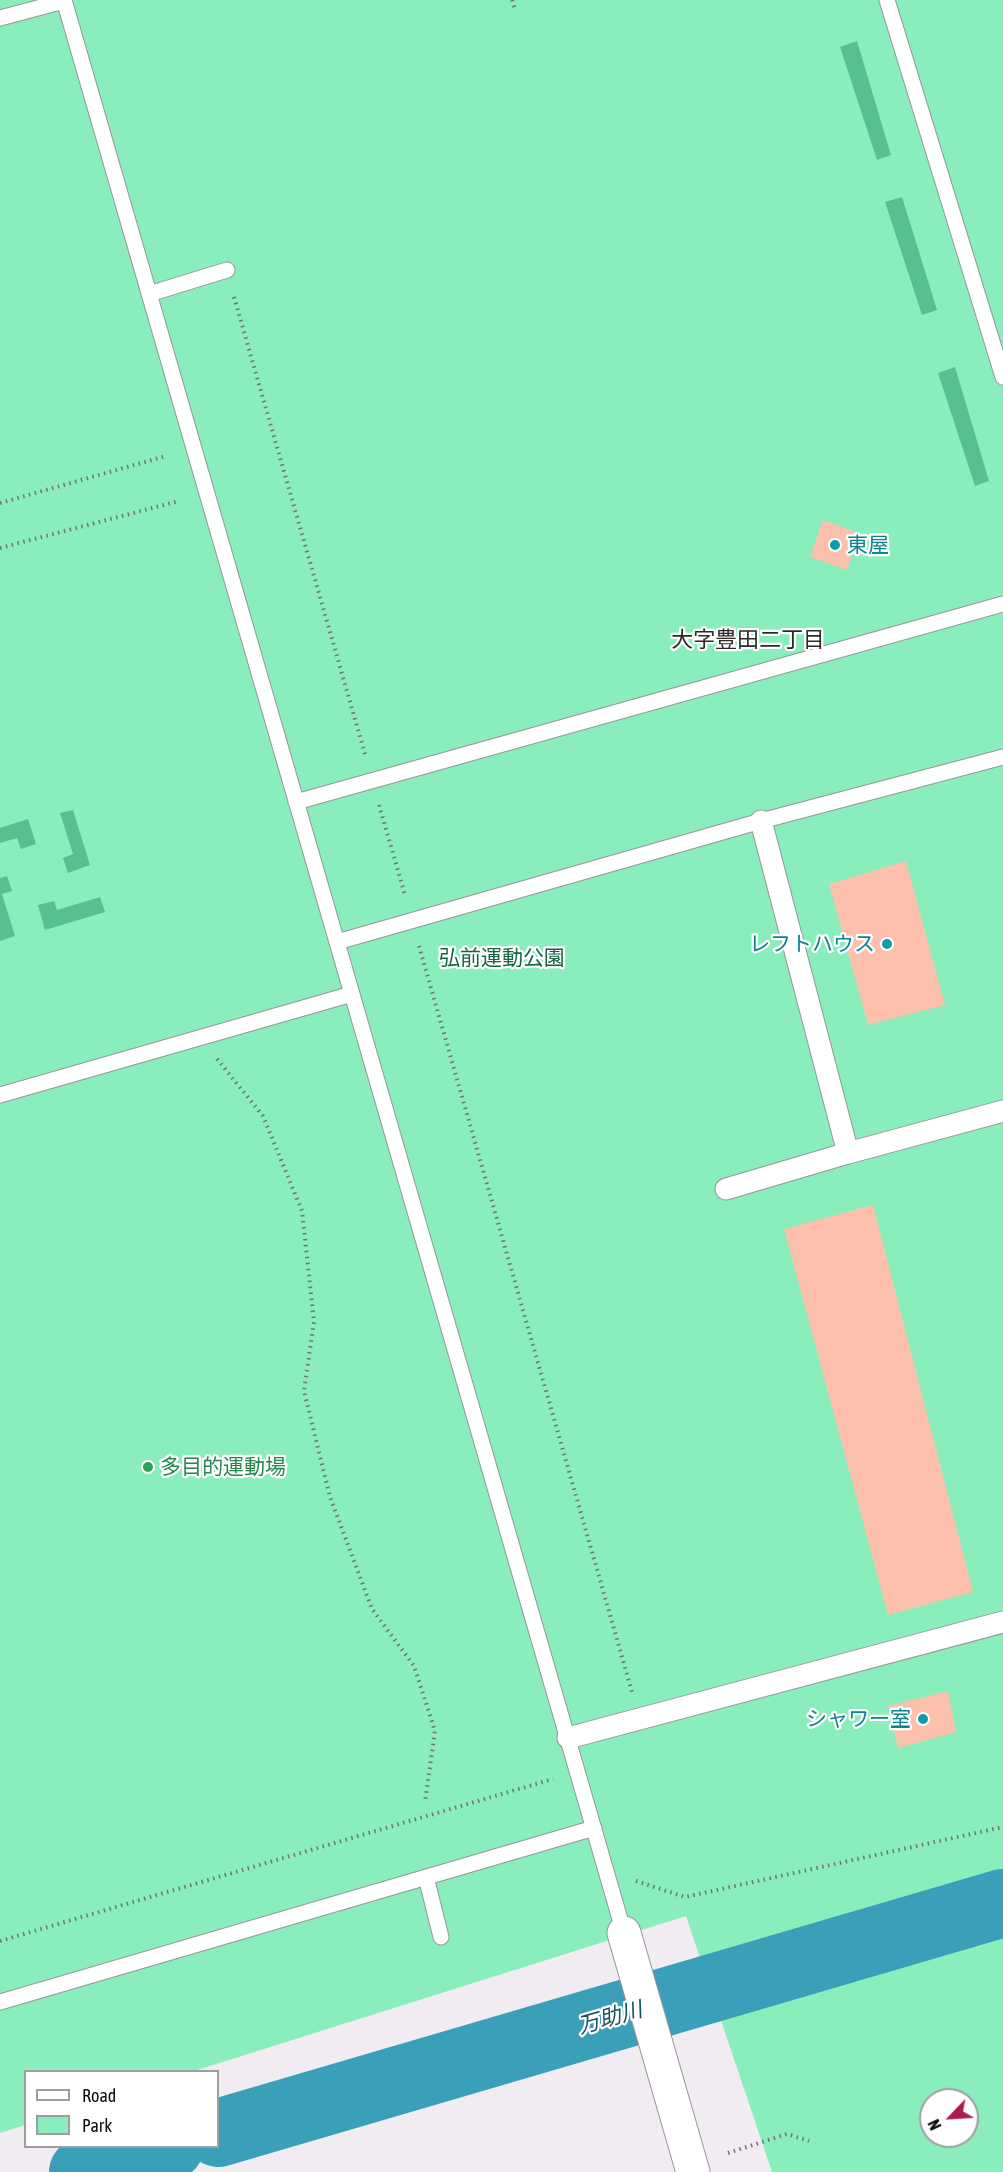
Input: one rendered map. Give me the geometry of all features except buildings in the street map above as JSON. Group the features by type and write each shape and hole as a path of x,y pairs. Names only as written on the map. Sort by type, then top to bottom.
{"street":[{"path":"761,821 848,1153"},
{"path":"726,1189 1003,1111"},
{"path":"568,1738 1003,1622"},
{"path":"624,1933 693,2172"}],"lane":[{"path":"887,0 1003,376"},
{"path":"0,18 64,1 624,1933"},
{"path":"149,294 227,270"},
{"path":"296,802 1003,604"},
{"path":"337,942 761,821 1003,757"},
{"path":"0,1095 352,994"},
{"path":"0,2002 594,1828"},
{"path":"426,1877 441,1937"}],"path":[{"path":"512,0 515,9"},
{"path":"233,294 639,1718"},
{"path":"0,503 166,456"},
{"path":"0,548 179,501"},
{"path":"200,1038 263,1116 302,1211 314,1322 304,1391 330,1497 372,1610 414,1666 435,1731 425,1802"},
{"path":"0,1941 554,1779"},
{"path":"636,1881 686,1897 1003,1827"},
{"path":"728,2153 787,2134 809,2141"}],"green space":[{"name":"弘前運動公園","path":"0,0 1003,0 1003,2172 772,2172 686,1916 197,2070 24,2070 24,2125 0,2133"},
{"path":"857,41 891,155 877,160 840,47"},
{"path":"902,197 937,310 922,315 885,202"},
{"path":"955,367 989,481 975,486 938,373"},
{"path":"73,810 90,865 68,873 63,858 73,854 60,813"},
{"path":"28,819 36,844 21,849 17,838 0,843 0,828"},
{"path":"7,876 12,891 2,894 15,936 0,941 0,878"},
{"path":"100,897 105,912 45,930 38,905 54,901 57,910"}],"waterway":[{"name":"万助川","path":"219,2133 1003,1903"},
{"name":"万助川","path":"83,2172 163,2148"}],"place":[{"name":"東屋","path":"835,545"},
{"name":"レフトハウス","path":"887,944"},
{"name":"多目的運動場","path":"148,1467"},
{"name":"シャワー室","path":"923,1719"}],"district":[{"name":"大字豊田二丁目","path":"748,640"}]}
